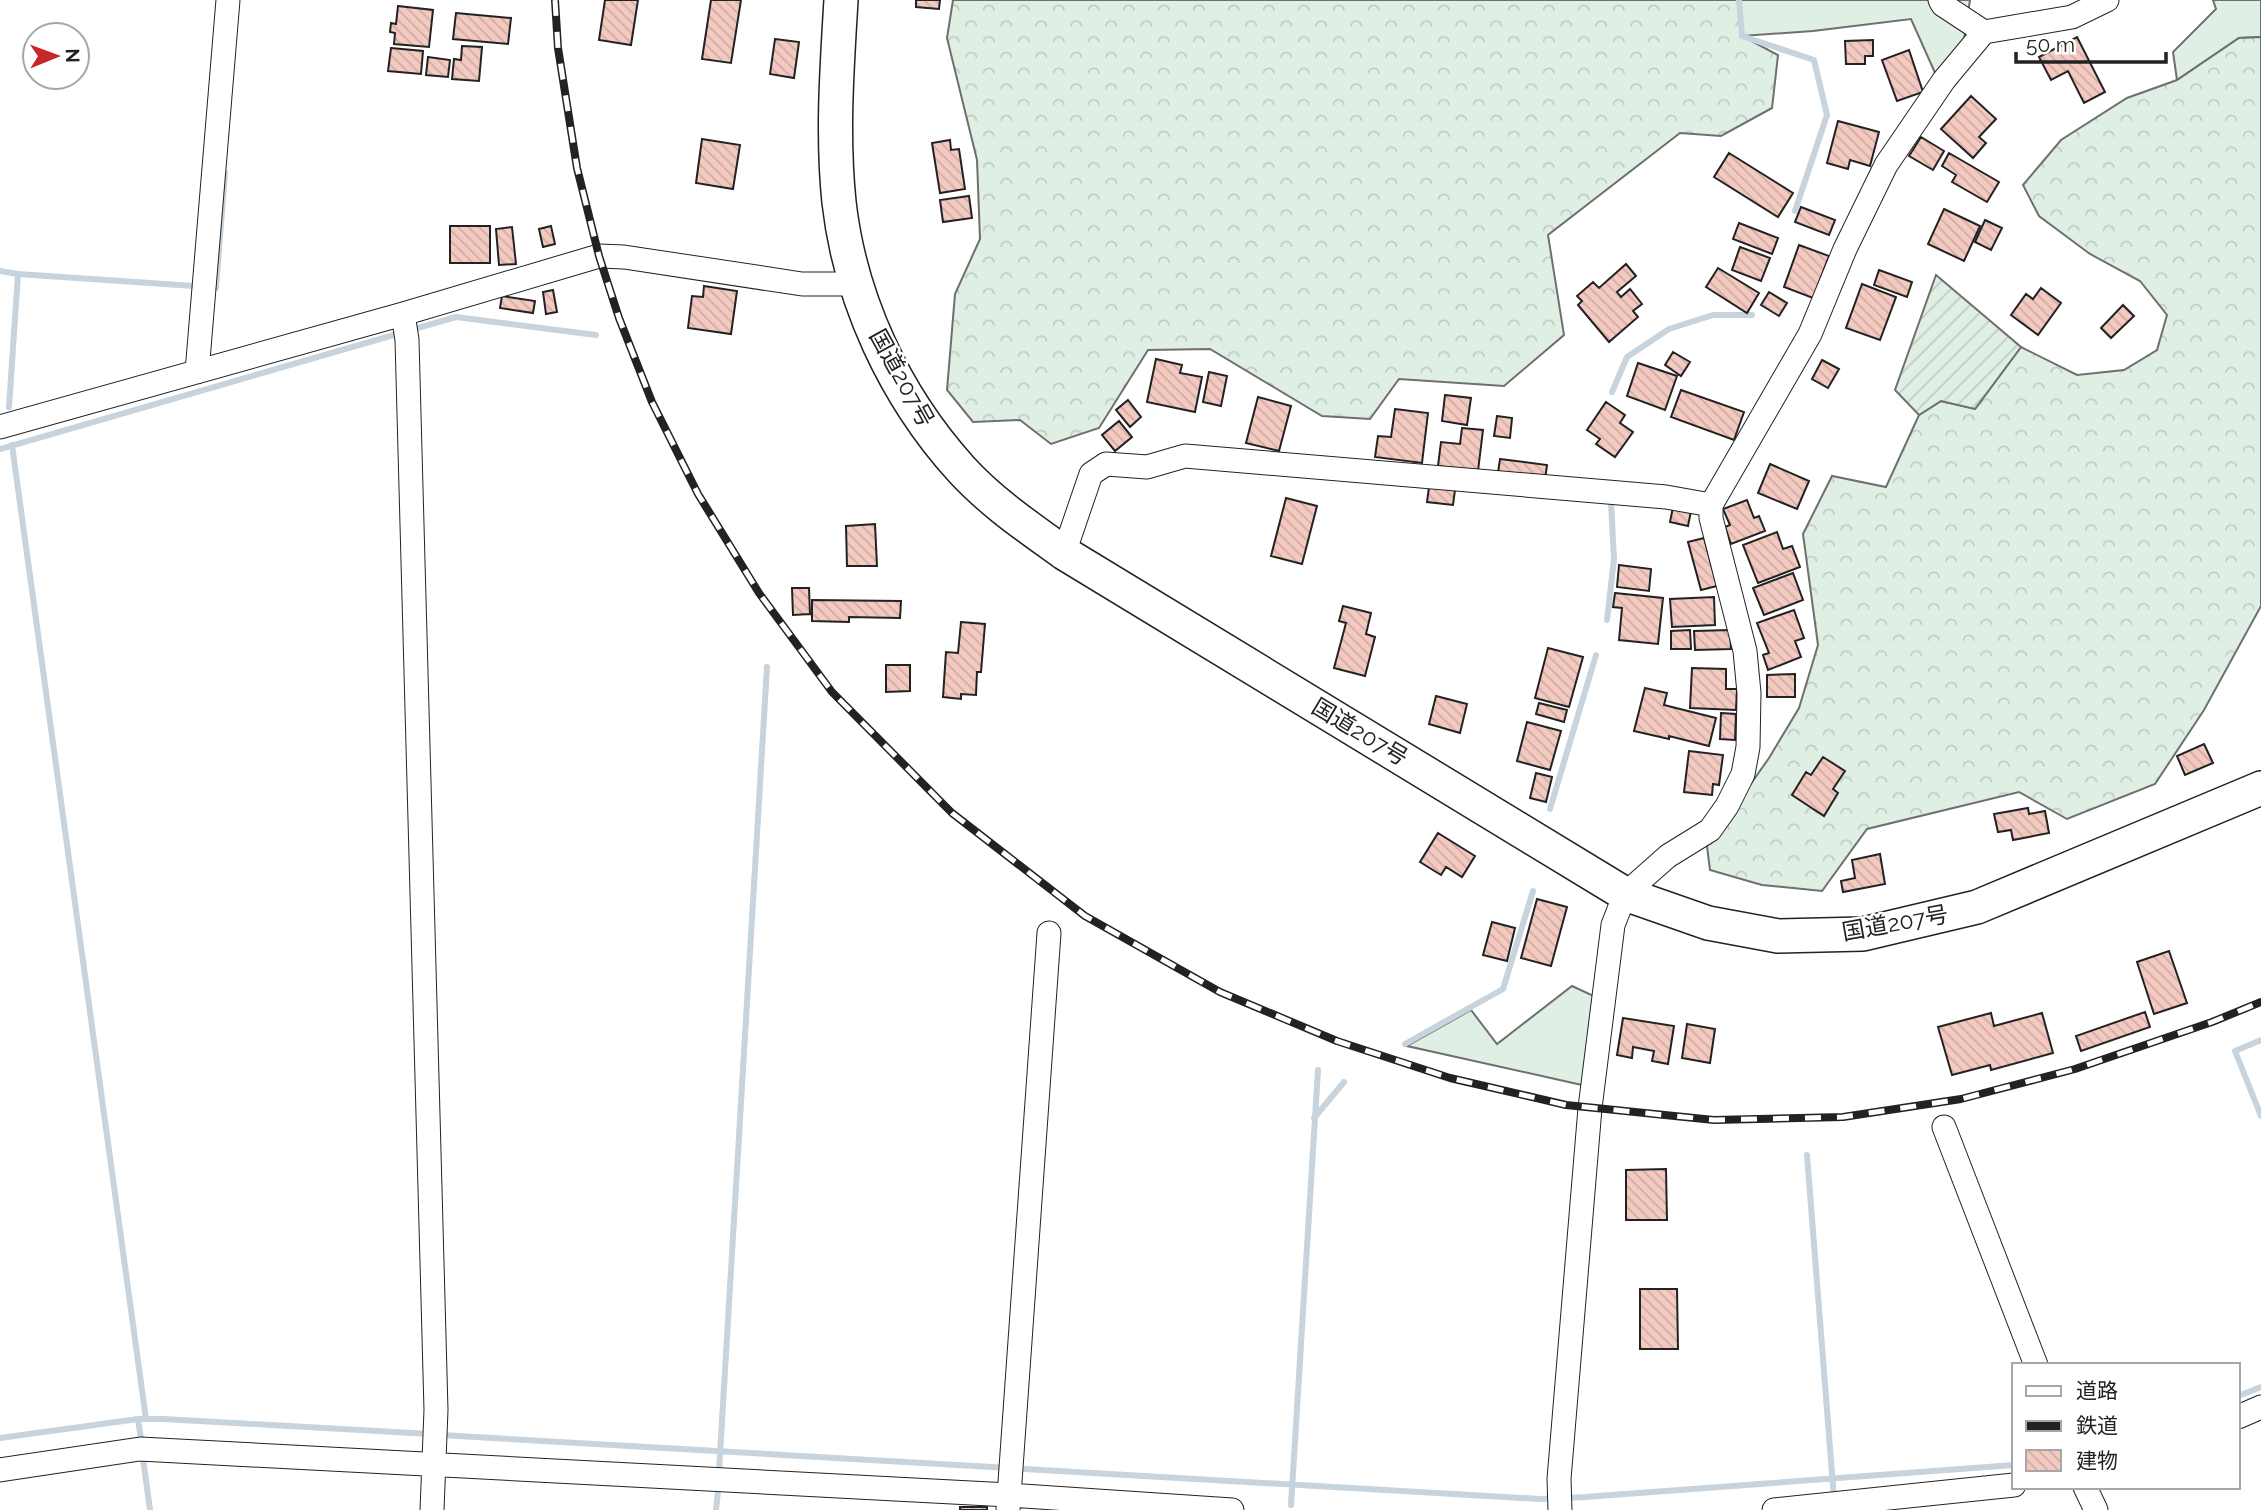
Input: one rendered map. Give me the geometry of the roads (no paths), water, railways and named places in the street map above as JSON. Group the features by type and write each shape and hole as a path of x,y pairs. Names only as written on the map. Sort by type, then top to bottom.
{"highway":[{"name":"国道207号","path":"841,0 835,105 839,203 856,284 888,362 919,419 962,470 1013,517 1064,553 1625,894 1708,923 1778,936 1863,934 1977,907 2261,789"}],"street":[{"path":"197,372 228,0"},
{"path":"1940,0 1943,5 1984,32"},
{"path":"1560,1502 1590,1108 1613,925 1625,894 1668,856 1710,830 1727,806 1743,774 1748,747 1749,693 1745,651 1711,505 1810,334 1845,249 1886,165 1944,80 1984,32 2072,17 2107,0"},
{"path":"0,427 197,372 405,326 599,256 624,257 802,284 856,284"},
{"path":"405,326 435,1446 432,1510"},
{"path":"1064,553 1091,474 1106,464 1147,467 1185,456 1653,496 1711,505"},
{"path":"1010,1486 1049,933"},
{"path":"1944,1128 2035,1363"},
{"path":"2240,1416 2261,1407"},
{"path":"0,1470 140,1449 435,1446 1010,1486 1232,1510"},
{"path":"1774,1510 2012,1485"},
{"path":"2086,1489 2096,1510"}],"waterway":[{"path":"1739,0 1742,36 1814,60 1827,115 1795,211"},
{"path":"216,288 225,173"},
{"path":"0,271 18,274 9,407"},
{"path":"18,274 194,286"},
{"path":"1612,392 1627,357 1669,329 1713,315 1752,315"},
{"path":"0,449 456,317 596,335"},
{"path":"12,445 146,1419"},
{"path":"1607,620 1614,559 1611,502"},
{"path":"1550,809 1596,655"},
{"path":"719,1471 767,667"},
{"path":"1405,1044 1503,989 1533,891"},
{"path":"2261,1040 2235,1051 2261,1116"},
{"path":"1291,1505 1318,1070"},
{"path":"1314,1118 1344,1082"},
{"path":"1807,1155 1834,1499"},
{"path":"2240,1395 2261,1387"},
{"path":"138,1419 141,1439"},
{"path":"0,1438 138,1419 430,1434"},
{"path":"441,1435 1540,1499 2012,1465"},
{"path":"143,1458 150,1510"},
{"path":"716,1510 718,1491"}],"railway":[{"path":"555,0 558,48 577,168 599,256 619,318 652,402 698,494 759,593 832,692 952,813 1085,916 1220,992 1337,1041 1450,1078 1566,1105 1714,1120 1843,1117 1961,1099 2075,1069 2212,1022 2261,1002"}]}
